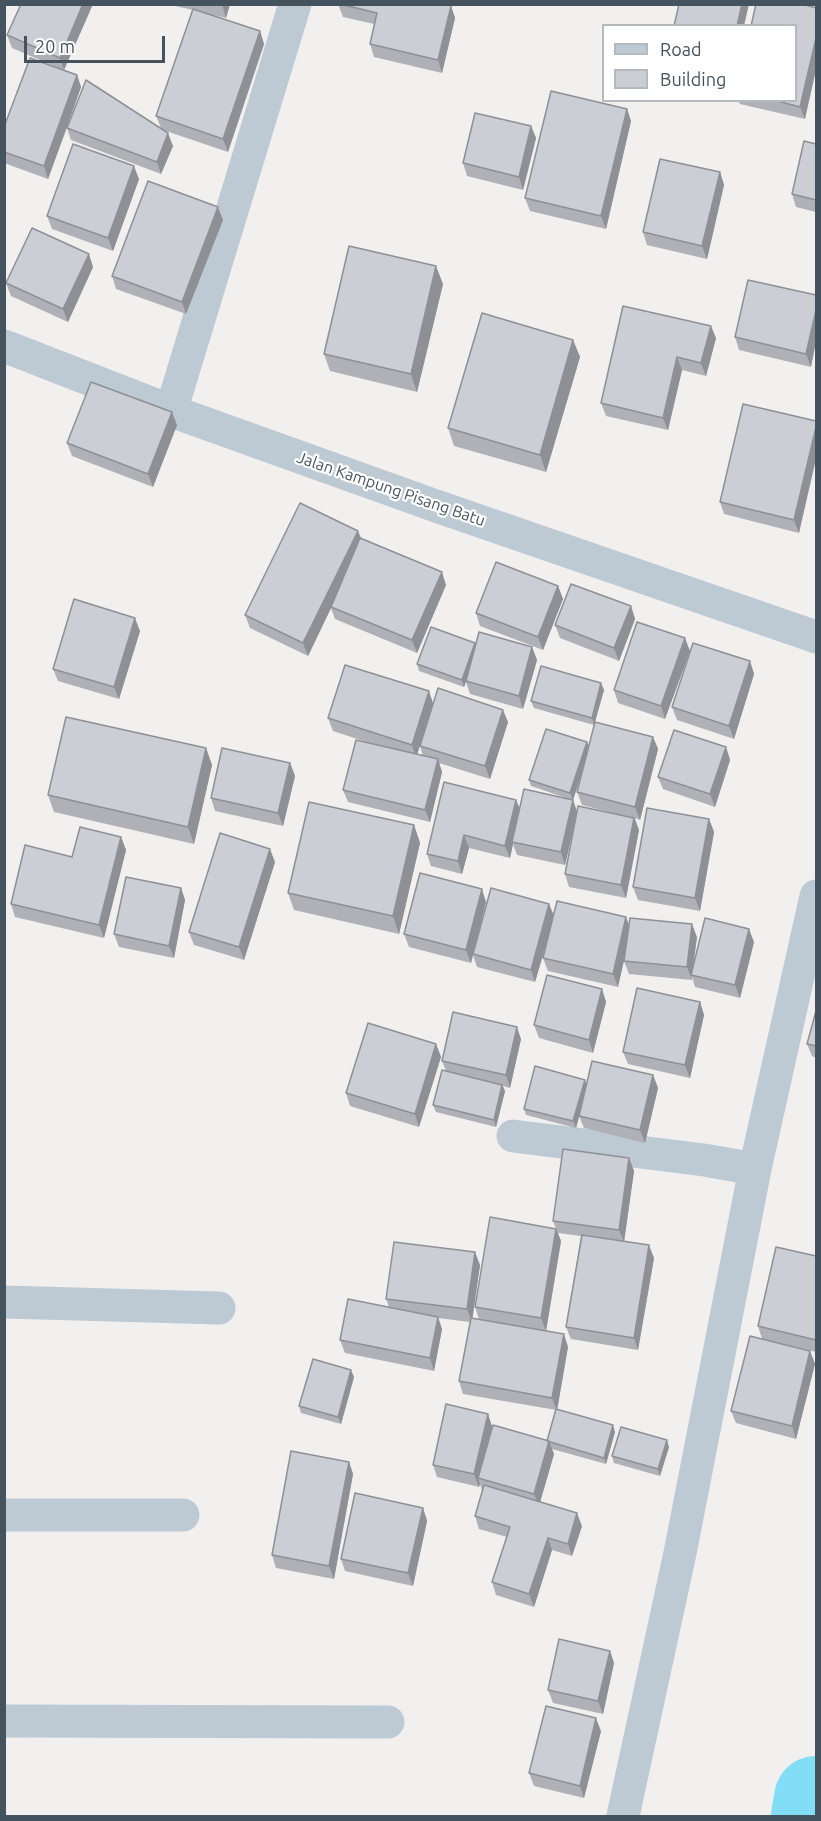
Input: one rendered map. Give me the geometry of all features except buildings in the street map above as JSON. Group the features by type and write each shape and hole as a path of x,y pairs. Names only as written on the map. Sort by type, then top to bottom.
{"street":[{"path":"171,411 295,4"},
{"name":"Jalan Kampung Pisang Batu","path":"4,346 171,411 447,510 816,637"},
{"path":"623,1816 681,1552 731,1164 816,896"},
{"path":"513,1136 731,1164"},
{"path":"4,1302 219,1308"},
{"path":"4,1515 183,1515"},
{"path":"4,1721 388,1722"}],"waterway":[{"path":"813,1816 816,1798"}]}
